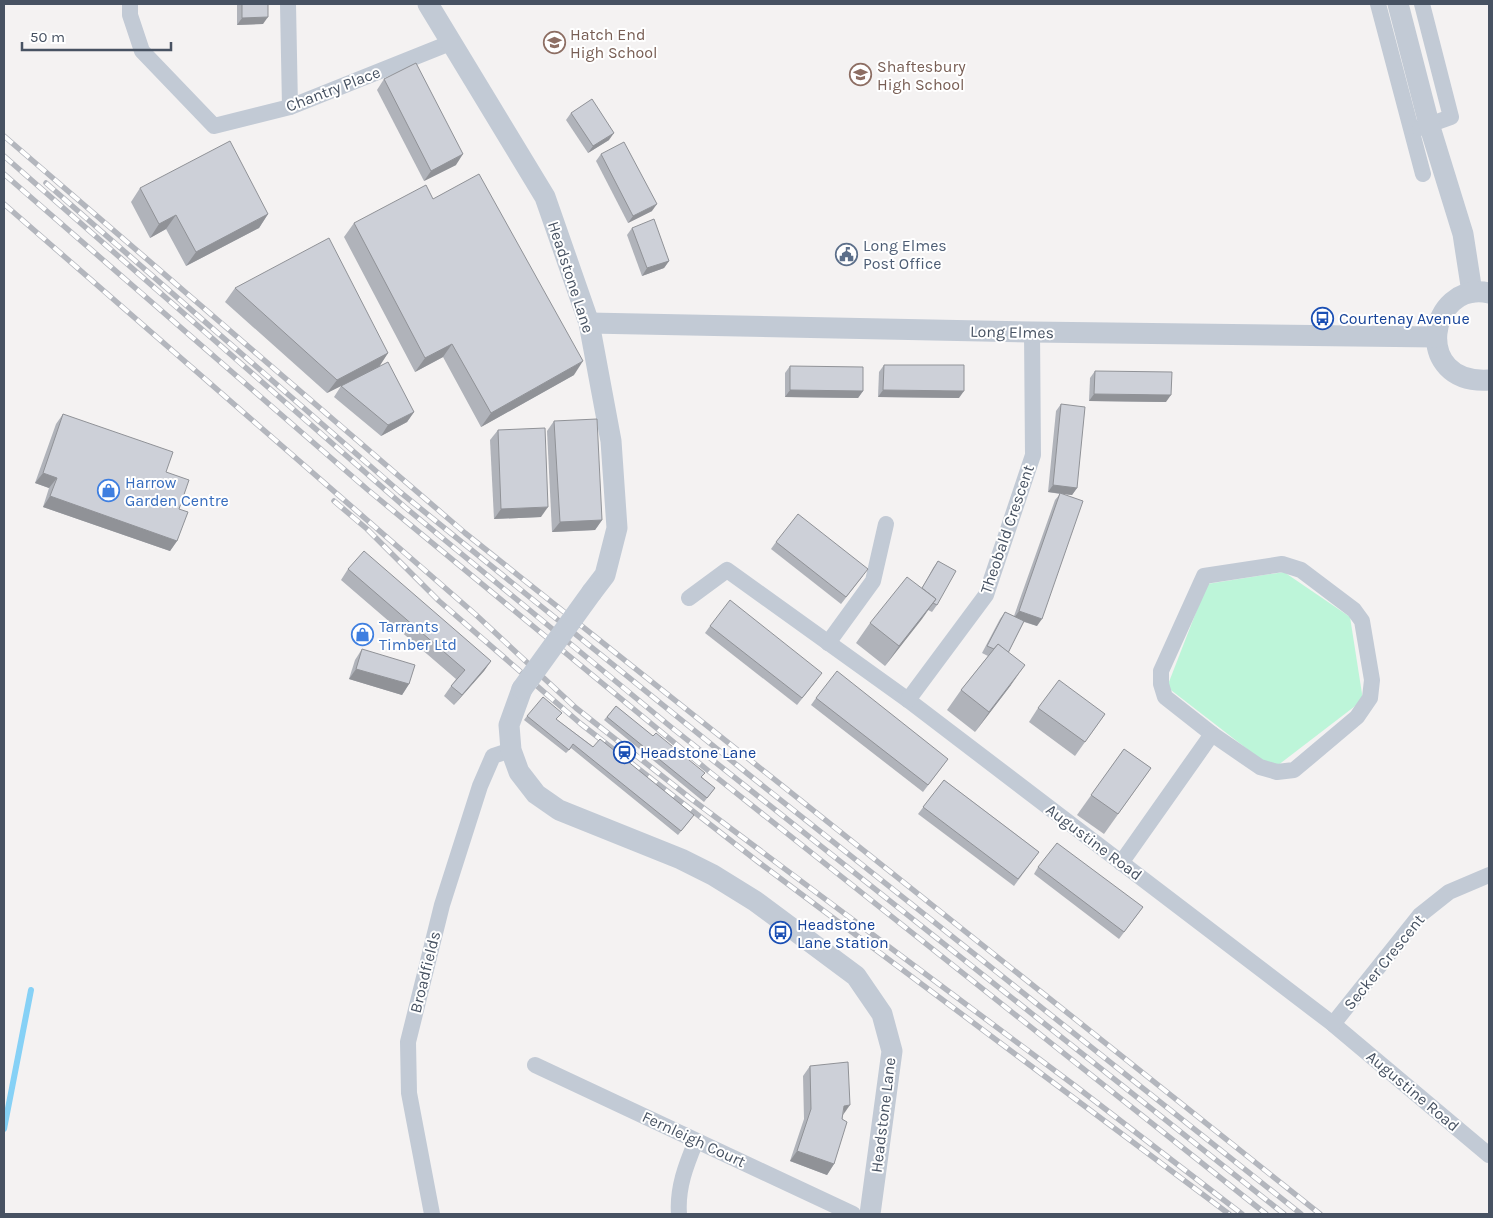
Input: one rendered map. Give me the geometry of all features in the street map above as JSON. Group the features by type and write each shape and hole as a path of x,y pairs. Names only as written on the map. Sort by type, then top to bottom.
{"street":[{"name":"Chantry Place","path":"130,4 130,15 142,51 214,126 290,107 450,43"},
{"path":"288,4 290,107"},
{"name":"Headstone Lane","path":"428,4 545,197 589,323 611,441 617,528 605,575 522,689 509,725 511,750 519,772 536,794 559,810 682,859 712,875 755,902 856,976 882,1014 892,1051 870,1214"},
{"path":"1378,4 1421,128 1463,234 1481,292 1458,298 1446,308 1438,322 1436,337 1439,352 1446,365 1458,375 1472,381 1489,380"},
{"path":"1398,4 1421,128 1423,174"},
{"path":"1421,128 1451,117 1422,4"},
{"name":"Long Elmes","path":"589,323 1032,332 1436,337"},
{"name":"Theobald Crescent","path":"908,700 986,596 1033,455 1032,332"},
{"path":"828,643 873,581 886,524"},
{"path":"1282,564 1292,566 1301,570 1354,610 1362,621 1372,680 1370,698 1357,717 1294,770 1277,772 1260,767 1212,734 1165,697 1161,684 1161,671 1204,576 1282,564"},
{"name":"Augustine Road","path":"688,598 727,570 908,700 1333,1024 1489,1155"},
{"path":"1121,863 1212,734"},
{"name":"Broadfields","path":"432,1214 409,1093 408,1042 442,905 480,786 492,756 511,750"},
{"name":"Secker Crescent","path":"1333,1024 1420,915 1449,892 1489,875"},
{"name":"Fernleigh Court","path":"535,1065 853,1214"},
{"path":"679,1214 679,1191 696,1141"}],"green space":[{"path":"1284,572 1350,617 1363,700 1273,769 1167,687 1207,584"}],"building":[{"path":"242,4 268,4 268,17 242,18"},
{"path":"416,63 463,154 431,171 384,79"},
{"path":"592,99 614,133 593,146 571,113"},
{"path":"230,141 268,214 196,252 176,215 159,224 140,188"},
{"path":"624,142 657,204 633,216 601,154"},
{"path":"479,174 583,361 491,413 452,344 425,358 354,223 426,185 433,199"},
{"path":"654,219 669,261 647,268 632,228"},
{"path":"329,238 388,353 337,380 235,288"},
{"path":"388,362 414,412 388,425 341,386"},
{"path":"884,365 964,365 964,391 883,390"},
{"path":"790,366 863,367 863,391 790,390"},
{"path":"1095,371 1172,372 1171,395 1094,394"},
{"path":"1061,404 1085,407 1077,488 1053,485"},
{"path":"63,414 173,452 166,472 189,480 179,509 188,512 177,541 50,496 57,478 43,473"},
{"path":"597,419 602,520 560,522 554,421"},
{"path":"545,428 548,507 501,509 498,430"},
{"path":"1060,493 1083,501 1042,619 1019,611"},
{"path":"798,514 868,569 846,597 776,542"},
{"path":"364,551 491,661 462,695 451,686 465,670 348,569"},
{"path":"938,561 956,571 937,605 933,603 936,599 922,588"},
{"path":"907,577 936,599 899,646 870,623"},
{"path":"730,600 822,673 802,698 710,626"},
{"path":"1005,612 1024,621 1008,653 998,644 994,649 987,646"},
{"path":"998,644 1025,665 989,712 961,690"},
{"path":"362,649 415,665 409,684 356,669"},
{"path":"837,671 948,759 928,785 816,698"},
{"path":"1059,680 1105,714 1085,742 1038,708"},
{"name":"Headstone Lane","path":"543,697 562,713 556,719 593,747 600,739 694,815 681,831 573,744 569,750 527,716"},
{"path":"616,706 653,736 656,733 705,773 701,777 715,788 707,798 607,717"},
{"path":"1124,749 1151,768 1118,814 1091,795"},
{"path":"944,780 1039,852 1018,879 923,807"},
{"path":"1057,843 1143,907 1124,932 1038,867"},
{"path":"848,1062 850,1105 844,1106 842,1119 847,1122 834,1164 797,1151 811,1109 810,1066"}],"waterway":[{"path":"4,1129 31,990"}],"railway":[{"path":"4,136 465,533 1320,1214"},
{"path":"4,156 406,508 671,727 1284,1214"},
{"path":"4,174 368,490 711,773 1266,1214"},
{"path":"46,183 400,492 748,774 1301,1214"},
{"path":"4,204 475,614 576,708 690,798 1074,1085 1242,1214"},
{"path":"334,501 367,529 439,601 581,724 757,861 1229,1214"}],"place":[{"name":"Hatch End High School","path":"554,43"},
{"name":"Shaftesbury High School","path":"861,75"},
{"name":"Long Elmes Post Office","path":"847,254"},
{"name":"Courtenay Avenue","path":"1323,318"},
{"name":"Harrow Garden Centre","path":"109,491"},
{"name":"Tarrants Timber Ltd","path":"363,635"},
{"name":"Headstone Lane","path":"624,752"},
{"name":"Headstone Lane Station","path":"781,933"}]}
